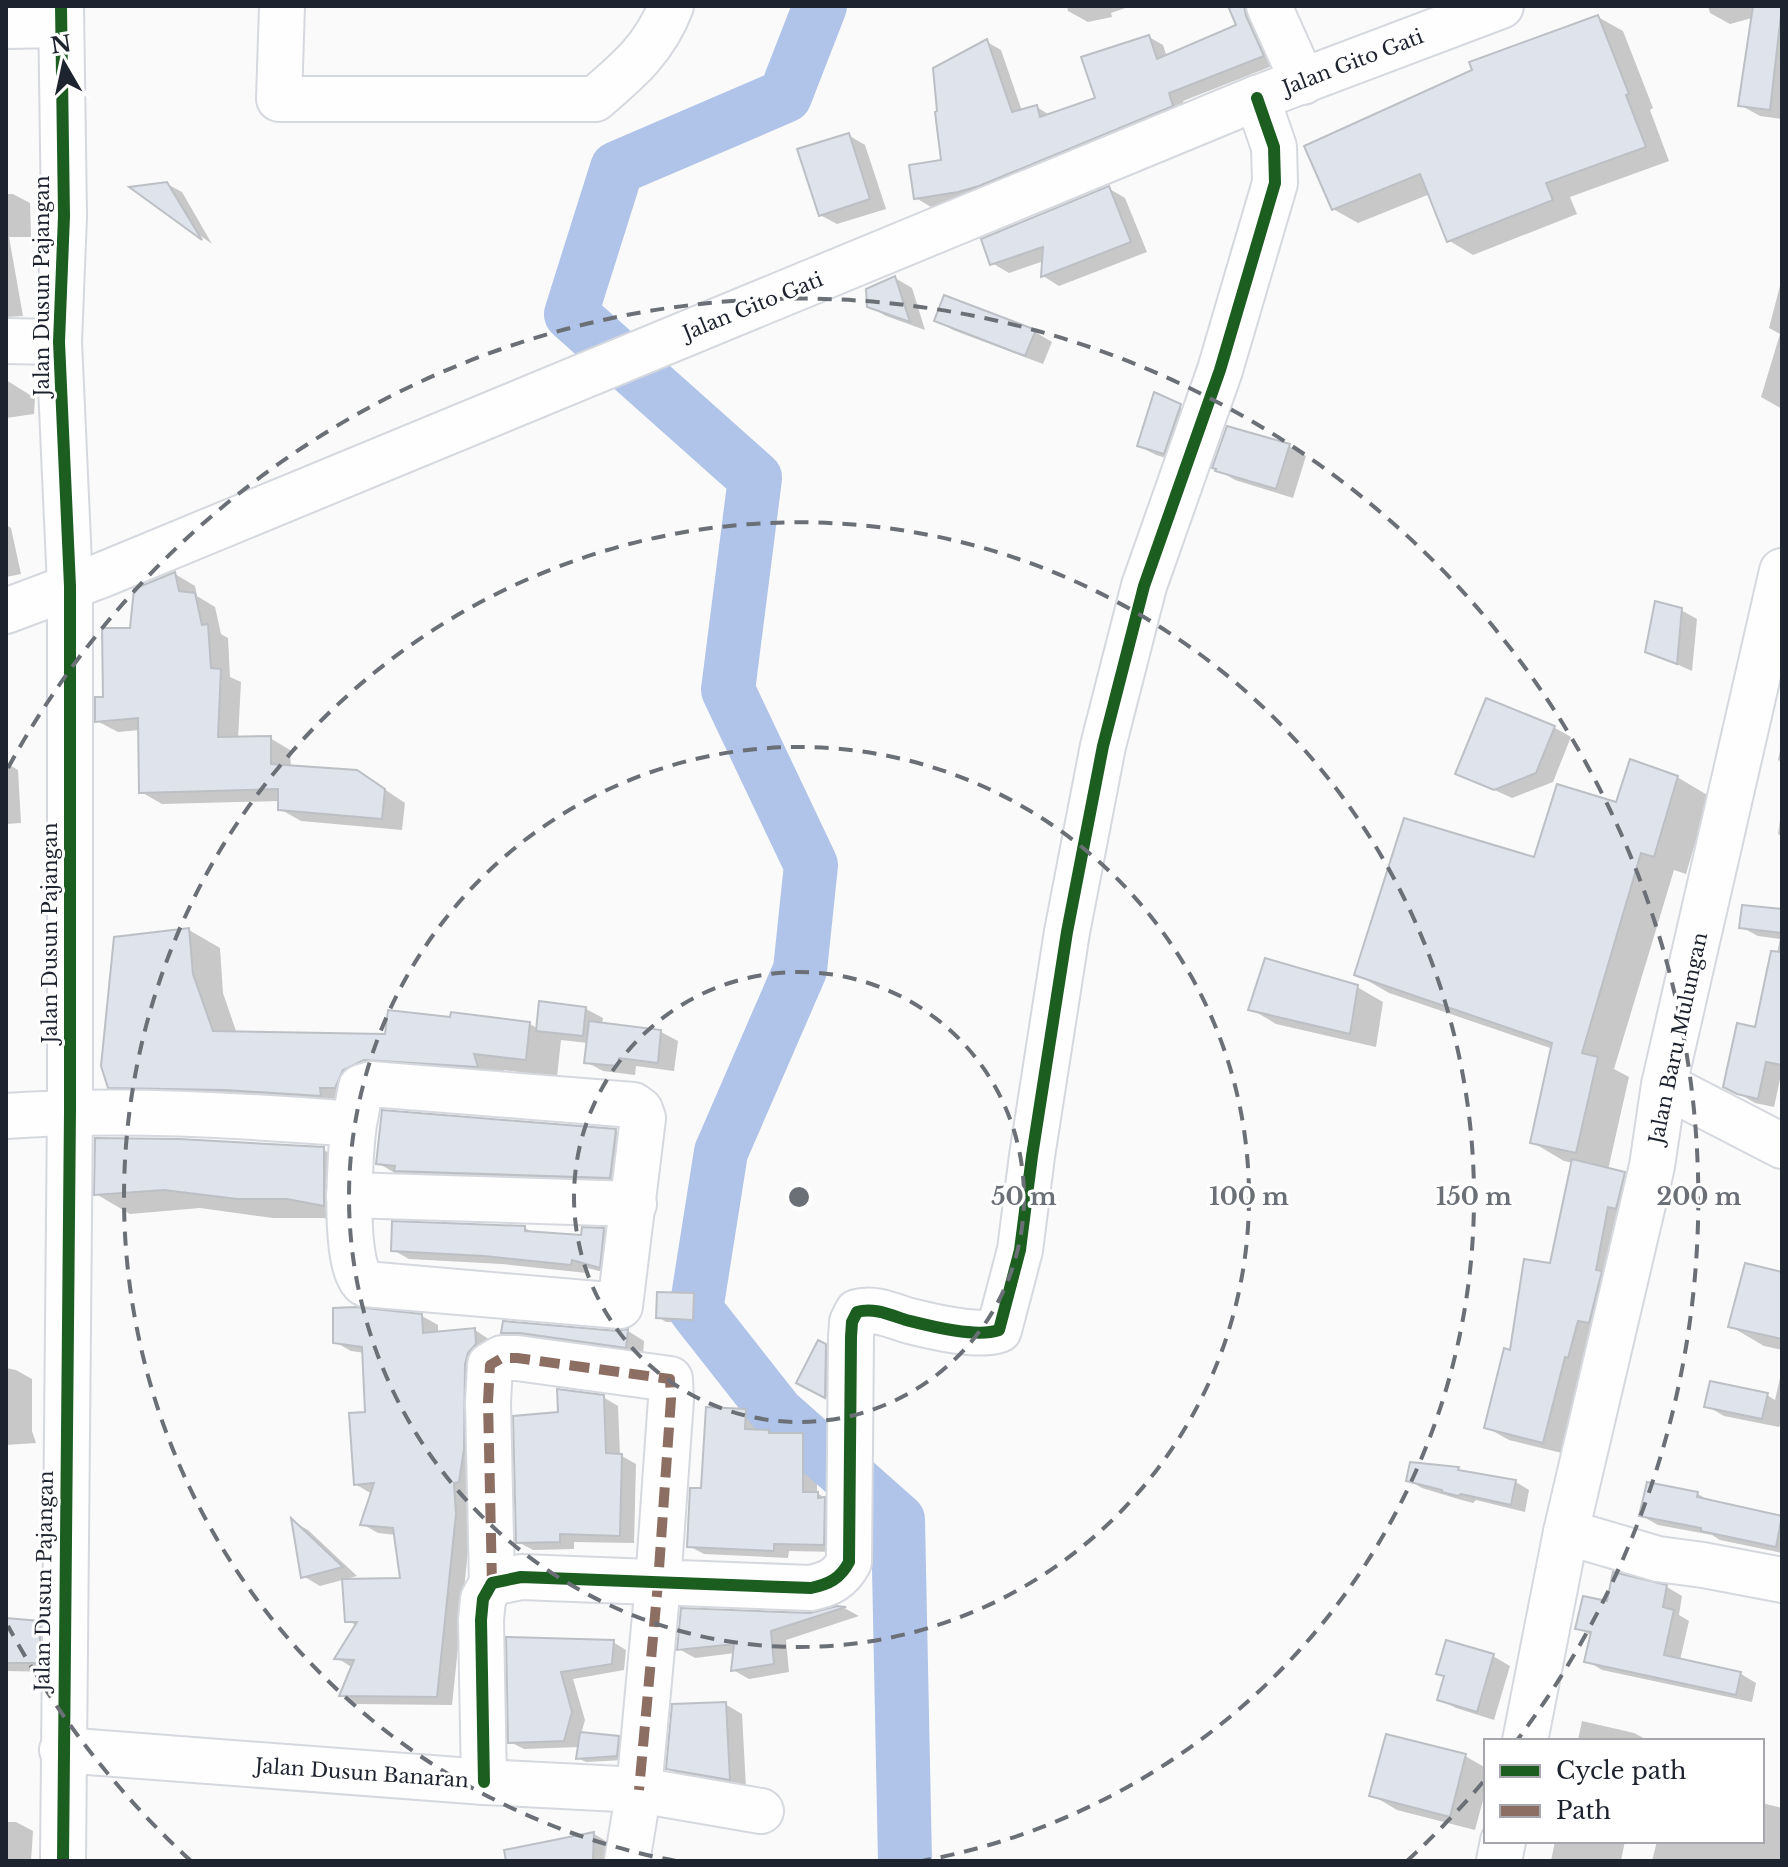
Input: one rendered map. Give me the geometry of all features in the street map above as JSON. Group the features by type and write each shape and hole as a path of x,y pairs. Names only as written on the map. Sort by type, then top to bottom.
{"street":[{"path":"282,6 279,99 595,99 634,65 661,32 671,6"},
{"path":"1269,6 1303,82"},
{"name":"Jalan Gito Gati","path":"6,611 1257,98 1501,6"},
{"path":"6,26 61,16"},
{"name":"Jalan Dusun Pajangan","path":"61,16 64,216 59,342 70,586 70,1111 63,1861"},
{"path":"492,1583 521,1577 811,1588 828,1584 841,1576 849,1562 851,1337 852,1322 857,1312 871,1310 917,1323 986,1334 999,1330 1020,1250 1067,932 1103,746 1144,586 1220,370 1275,183 1274,147 1257,98"},
{"path":"6,341 59,342"},
{"name":"Jalan Baru Mulungan","path":"1525,1739 1566,1532 1652,1166 1664,1085 1782,571"},
{"path":"371,1084 633,1105 640,1110 643,1118 620,1306 365,1284 357,1273 350,1234 349,1195 354,1124 361,1087 371,1084"},
{"path":"1664,1085 1782,1146"},
{"path":"6,1116 70,1111 250,1116 354,1124"},
{"path":"349,1195 634,1204"},
{"path":"484,1782 481,1620 483,1599 492,1583 490,1365 502,1358 517,1358 565,1362 670,1379 658,1583 639,1790 627,1861"},
{"path":"1566,1532 1658,1559 1782,1580"},
{"name":"Jalan Dusun Banaran","path":"62,1750 484,1782 639,1790 761,1811"}],"building":[{"path":"1228,6 1244,6 1264,56 1169,93 1173,106 979,186 914,199 909,165 941,160 933,68 987,39 1012,112 1037,105 1040,117 1095,98 1081,57 1149,35 1157,59 1236,25"},
{"path":"1753,6 1782,6 1770,110 1738,106"},
{"path":"1598,15 1646,147 1546,183 1553,200 1447,242 1420,174 1332,210 1304,146 1472,70 1469,62"},
{"path":"849,133 870,199 819,216 797,149"},
{"path":"167,182 202,240 129,187"},
{"path":"1109,186 1131,242 1041,277 1043,247 990,265 981,239"},
{"path":"895,276 910,322 867,307 866,289"},
{"path":"944,295 1036,330 1025,356 934,321"},
{"path":"1154,392 1181,404 1164,454 1137,446"},
{"path":"1227,426 1290,444 1276,489 1212,468"},
{"path":"175,572 179,591 195,593 202,625 208,624 211,668 221,669 218,737 271,736 271,764 357,770 385,789 382,819 278,810 278,789 139,793 138,718 95,722 95,697 103,697 102,628 130,628 134,589"},
{"path":"1655,601 1682,608 1677,664 1645,652"},
{"path":"1486,698 1555,726 1536,773 1494,790 1455,774"},
{"path":"1630,759 1678,776 1654,857 1641,853 1582,1053 1598,1057 1576,1153 1530,1143 1552,1043 1354,975 1404,818 1534,857 1557,784 1616,802"},
{"path":"1742,905 1782,909 1782,933 1739,928"},
{"path":"189,928 193,974 213,1031 385,1034 388,1010 450,1017 451,1012 530,1022 526,1060 474,1054 478,1067 364,1060 343,1070 335,1088 320,1088 321,1096 108,1088 101,1066 114,937"},
{"path":"1771,951 1782,952 1782,1065 1766,1062 1758,1099 1723,1087 1737,1023 1755,1027"},
{"path":"1265,958 1358,985 1350,1034 1248,1010"},
{"path":"539,1001 586,1007 583,1036 536,1031"},
{"path":"589,1021 661,1030 658,1063 619,1058 618,1066 584,1063"},
{"path":"382,1110 616,1129 610,1178 394,1171 395,1166 376,1164"},
{"path":"95,1138 324,1147 324,1206 287,1199 237,1199 164,1190 94,1195"},
{"path":"1572,1159 1625,1172 1616,1209 1608,1207 1596,1270 1602,1271 1589,1323 1578,1321 1568,1358 1565,1357 1543,1443 1484,1428 1504,1348 1510,1350 1524,1259 1550,1263"},
{"path":"392,1221 525,1226 525,1231 581,1235 582,1227 604,1228 600,1268 572,1260 571,1265 391,1251"},
{"path":"1745,1263 1782,1272 1782,1339 1728,1327"},
{"path":"657,1292 694,1293 693,1320 656,1318"},
{"path":"356,1307 422,1314 423,1333 475,1328 476,1344 468,1353 465,1364 464,1449 459,1482 454,1483 456,1514 437,1697 339,1696 354,1660 334,1659 357,1622 345,1622 342,1579 400,1578 393,1528 360,1525 374,1483 354,1485 349,1413 365,1412 362,1347 333,1343 333,1308"},
{"path":"503,1321 618,1331 628,1329 626,1348 501,1333"},
{"path":"818,1340 826,1344 825,1398 796,1383"},
{"path":"1710,1381 1768,1393 1762,1419 1704,1407"},
{"path":"557,1389 604,1395 606,1453 622,1454 620,1536 560,1534 560,1542 516,1543 513,1416 558,1412"},
{"path":"706,1407 746,1409 745,1429 803,1433 803,1492 818,1492 818,1498 825,1497 824,1545 774,1544 774,1551 687,1547 690,1488 701,1488"},
{"path":"1410,1462 1459,1467 1458,1470 1516,1480 1511,1505 1461,1494 1458,1496 1406,1481"},
{"path":"1647,1482 1698,1492 1697,1497 1782,1516 1776,1547 1639,1516"},
{"path":"291,1518 343,1567 301,1578"},
{"path":"1613,1572 1667,1585 1663,1607 1674,1610 1664,1655 1741,1672 1736,1695 1584,1662 1591,1632 1575,1629 1583,1596 1607,1601"},
{"path":"837,1606 846,1607 771,1631 774,1664 731,1671 734,1644 677,1650 681,1608 810,1613"},
{"path":"6,1618 40,1621 40,1663 6,1663"},
{"path":"506,1637 614,1640 612,1664 561,1672 572,1712 564,1741 508,1743"},
{"path":"1446,1640 1494,1654 1477,1712 1437,1700 1444,1676 1436,1674"},
{"path":"726,1702 730,1780 666,1769 672,1704"},
{"path":"580,1732 619,1736 617,1756 576,1759"},
{"path":"1386,1734 1466,1754 1450,1817 1369,1796"},
{"path":"594,1832 593,1861 506,1861 504,1850"}],"waterway":[{"path":"820,6 785,96 617,168 571,314 755,478 728,690 811,865 800,970 721,1152 696,1310 777,1413 898,1520 905,1861"}],"marked path":[{"path":"492,1583 490,1365 502,1358 517,1358 670,1379 658,1583 639,1790"}],"cycle path":[{"path":"61,6 64,216 59,342 70,586 70,1111 63,1861"},
{"path":"484,1782 481,1620 483,1599 492,1583 521,1577 811,1588 829,1582 838,1577 849,1562 851,1337 852,1322 857,1312 876,1311 966,1332 999,1330 1020,1250 1067,932 1103,746 1144,586 1220,370 1275,183 1274,147 1257,98"}]}
